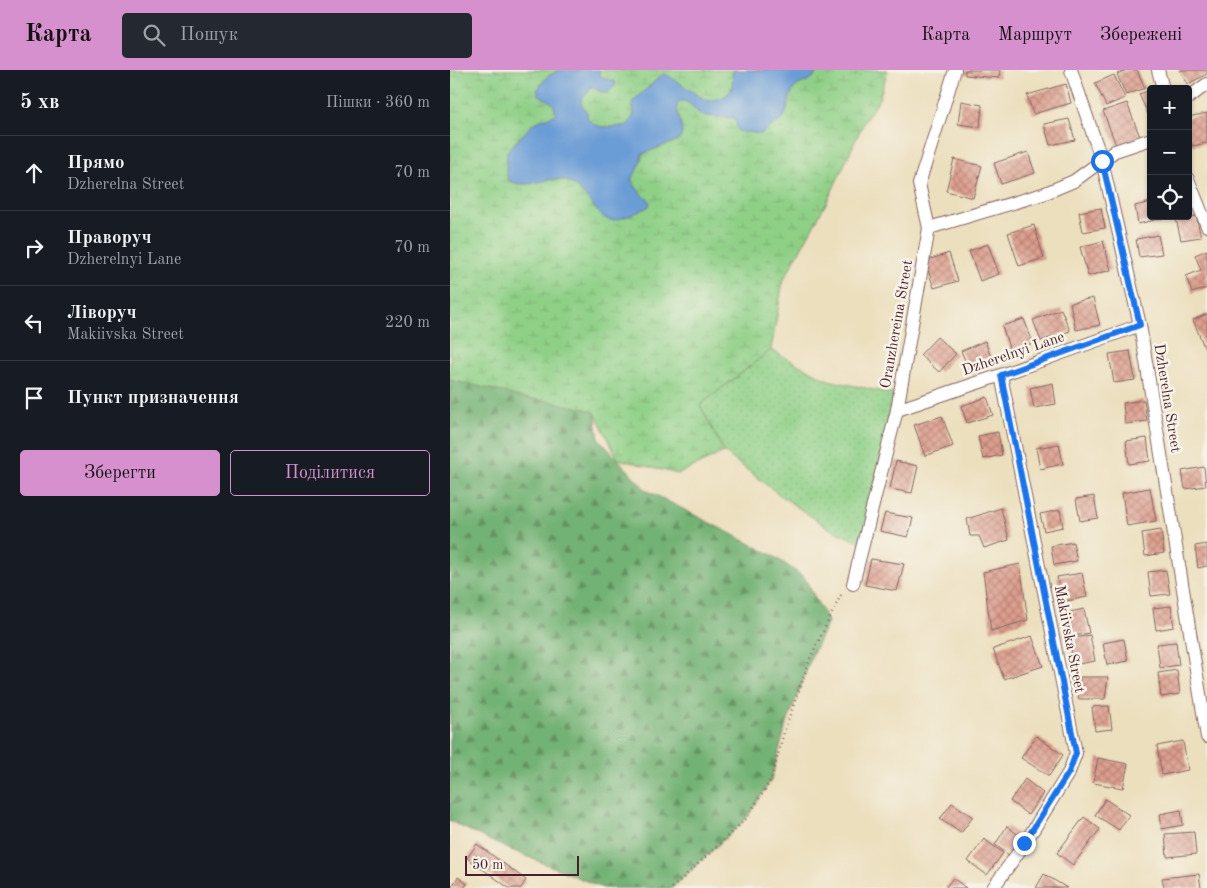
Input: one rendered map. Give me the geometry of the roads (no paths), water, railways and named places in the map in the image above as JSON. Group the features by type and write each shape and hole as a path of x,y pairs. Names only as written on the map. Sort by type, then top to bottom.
{"street":[{"name":"Oranzhereina Street","path":"853,584 897,410 929,228 919,184 955,70"},
{"name":"Dzherelna Street","path":"1070,70 1102,161 1140,325 1207,737"},
{"path":"1158,70 1162,85"},
{"path":"1192,95 1207,84"},
{"path":"929,228 1043,194 1074,181 1115,151 1147,140"},
{"path":"1192,189 1207,226"},
{"name":"Dzherelnyi Lane","path":"897,410 1140,325"},
{"name":"Makiivska Street","path":"993,888 1069,772 1076,753 1001,375"}],"water":[{"path":"560,70 599,70 600,76 616,82 608,93 599,91 591,86 588,93 581,100 589,120 602,127 607,127 628,125 633,115 632,102 664,73 707,101 728,94 732,87 733,70 817,70 814,77 794,89 783,118 761,134 738,131 735,118 702,115 689,103 679,101 677,110 682,131 679,140 642,154 639,165 631,180 641,194 648,199 650,202 649,206 631,215 610,220 600,214 583,194 570,183 556,179 531,184 517,183 509,181 506,172 507,151 534,123 556,114 553,104 539,95 537,90 548,76"}]}
